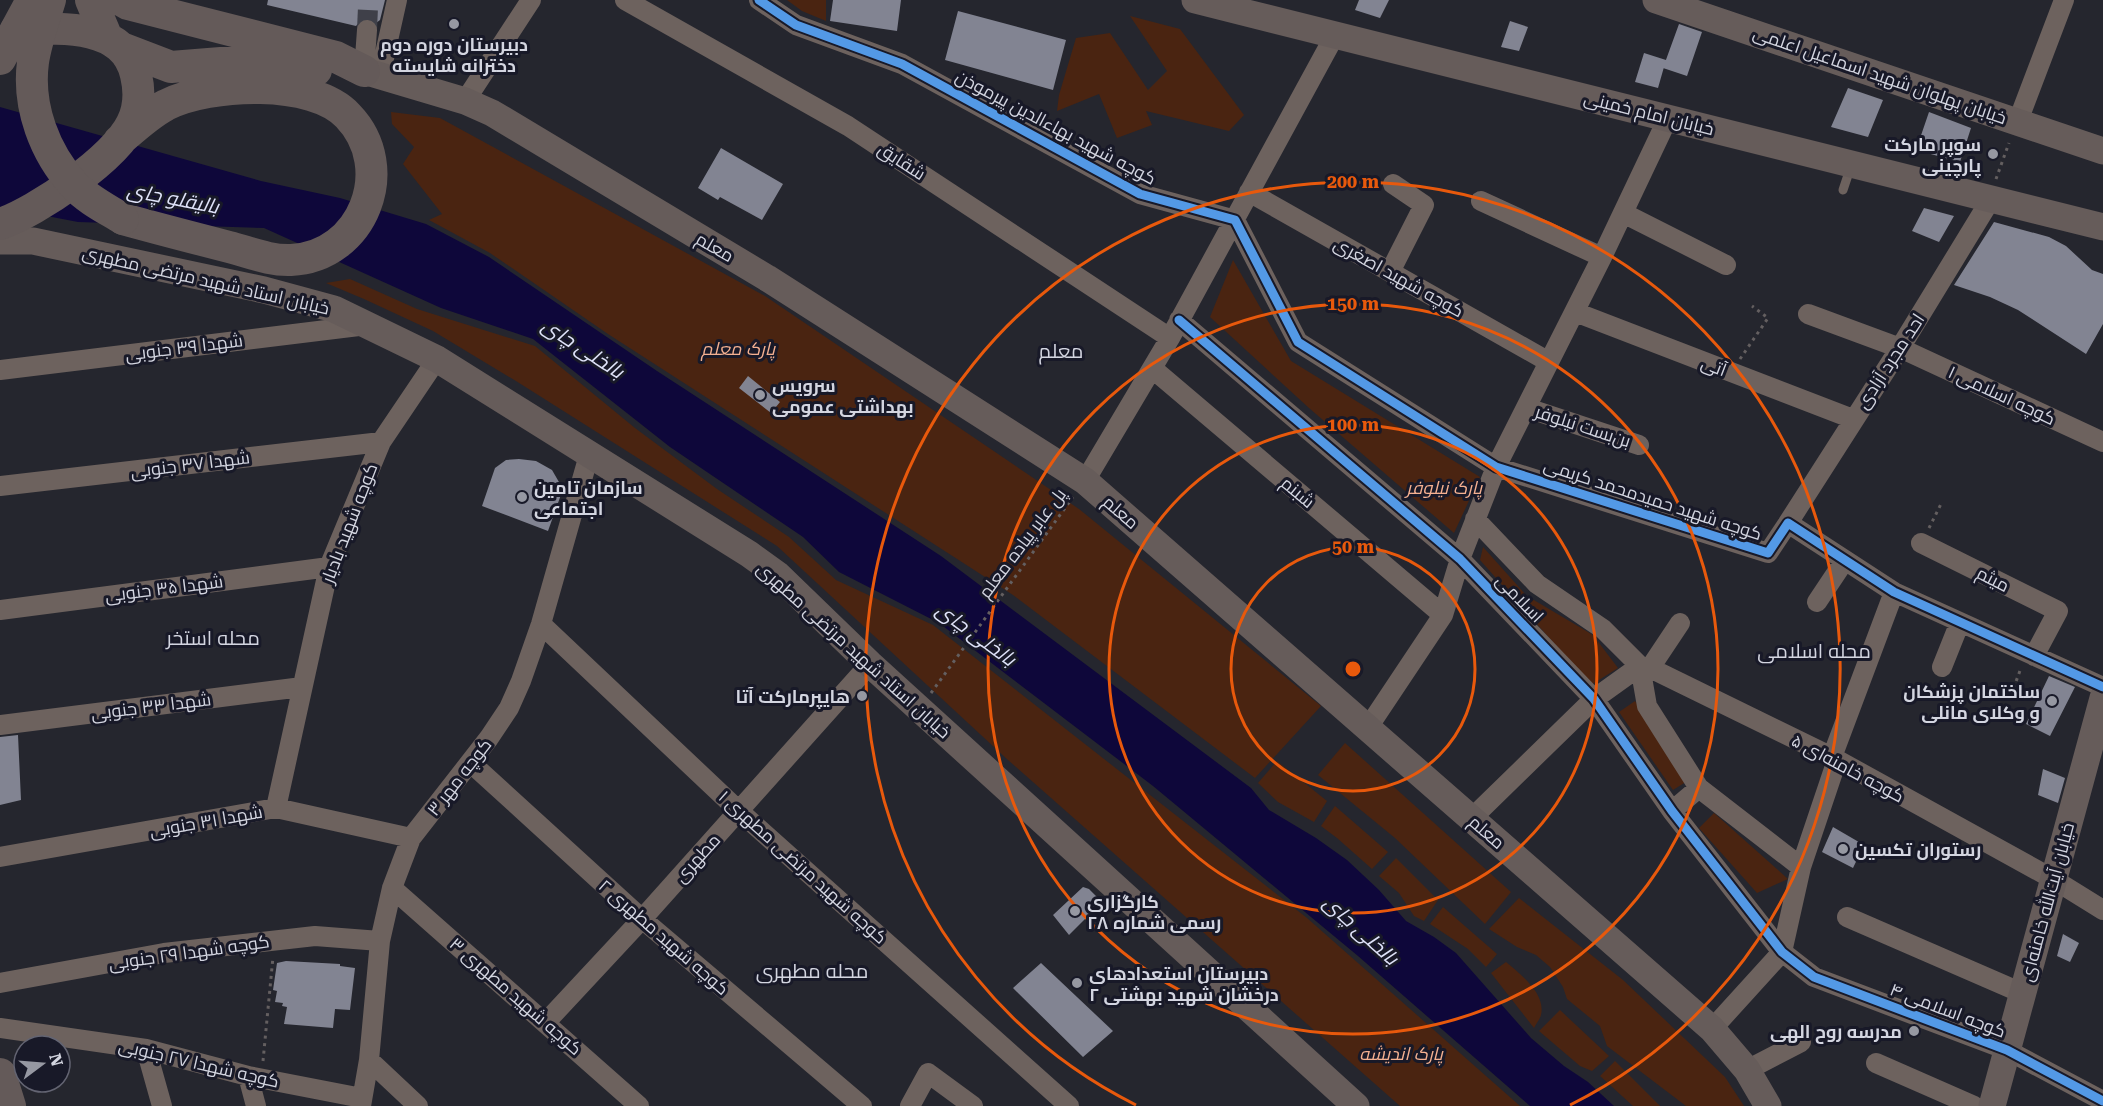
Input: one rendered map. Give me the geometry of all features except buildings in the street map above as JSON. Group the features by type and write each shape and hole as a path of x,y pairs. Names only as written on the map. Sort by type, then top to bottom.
{"main road":[{"path":"0,59 32,0"},
{"path":"12,219 77,181 147,117 178,100 246,88 301,92 329,100 338,106 356,125 369,149 372,163 371,189 362,216 344,239 319,254 291,260 276,260 123,219 96,204 75,186 54,159 40,129 33,97 33,63 50,0"},
{"path":"91,0 116,43 135,68 139,86 139,105 132,125 120,141"},
{"path":"120,0 128,4 336,57 372,74"},
{"name":"خیابان امام خمینی","path":"1195,0 1235,5 1335,35 1852,164 1994,186 2103,226"},
{"name":"خیابان پهلوان شهید اسماعیل اعلمی","path":"1656,0 2103,151"},
{"path":"0,32 59,30 96,33 171,67 221,63 284,63 334,74 372,74"},
{"name":"معلم","path":"372,74 465,101 492,113 767,278 1085,481 1712,1029 1747,1070 1768,1106"},
{"name":"خیابان استاد شهید مرتضی مطهری","path":"0,241 33,242 264,290 334,309 436,359 749,554 768,568 1127,900 1356,1106"},
{"name":"خیابان آیت‌الله خامنه‌ای","path":"1992,1106 2103,698"},
{"path":"0,1074 10,1106"}],"street":[{"path":"372,74 397,0"},
{"path":"465,101 531,0"},
{"name":"شقایق","path":"625,0 646,5 848,126 1170,338"},
{"name":"کوچه شهید بهاءالدین پیرموذن","path":"759,0 796,25 902,64 1140,194 1235,220"},
{"path":"2018,122 2062,1"},
{"path":"367,30 372,74"},
{"path":"1085,481 1153,369 1335,35"},
{"path":"1367,729 1443,615 1460,559 1496,467 1575,312 1668,118"},
{"path":"1390,272 1424,205 1393,184"},
{"name":"احد مجرد آزادی","path":"1788,523 1900,348 1942,291 1994,186"},
{"name":"کوچه شهید اصغری","path":"1249,192 1549,362"},
{"path":"1480,201 1602,257"},
{"path":"1623,213 1726,265"},
{"path":"1235,220 1298,342 1496,467"},
{"name":"آتی","path":"1575,312 1853,419"},
{"name":"کوچه اسلامی ۱","path":"1808,314 1900,348 2103,442"},
{"name":"اسلامی","path":"1179,320 1460,559 1594,699 1672,811 1782,952"},
{"name":"شهدا ۳۹ جنوبی","path":"0,370 368,324"},
{"name":"کوچه شهید بادیار","path":"276,808 329,567 381,442 436,359"},
{"name":"شبنم","path":"1153,369 1443,615"},
{"name":"بن‌بست نیلوفر","path":"1527,408 1639,445"},
{"name":"شهدا ۳۷ جنوبی","path":"0,486 381,442"},
{"name":"کوچه مهر ۳","path":"362,1102 369,1060 380,941 392,888 411,838 471,763 509,708 522,681 541,624 589,455"},
{"name":"کوچه شهید حمیدمحمد کریمی","path":"1496,467 1768,553 1788,523 1894,592 2103,687"},
{"name":"کوچه خامنه‌ای ۵","path":"1475,519 1537,584 1603,629 1645,667 1834,759 2053,879 2103,910"},
{"name":"میثم","path":"1921,543 2058,611 2031,654"},
{"path":"1817,602 1845,560"},
{"name":"شهدا ۳۵ جنوبی","path":"0,610 329,567"},
{"path":"1712,1029 1782,952 1801,867 1834,759 1894,592"},
{"path":"1942,667 1960,622"},
{"path":"1472,818 1594,699 1645,667 1680,623"},
{"name":"کوچه شهید مرتضی مطهری ۱","path":"541,624 740,811 1069,1106"},
{"name":"مطهری","path":"546,1022 740,811 870,664"},
{"path":"1645,667 1647,706 1699,788 1801,867"},
{"name":"شهدا ۳۳ جنوبی","path":"0,725 302,687"},
{"name":"کوچه شهید مطهری ۲","path":"471,763 642,919 862,1106"},
{"path":"1672,811 1699,788"},
{"name":"شهدا ۳۱ جنوبی","path":"0,857 276,808 411,838"},
{"name":"کوچه شهید مطهری ۳","path":"392,888 639,1106"},
{"path":"1847,917 2022,993"},
{"name":"کوچه شهدا ۲۹ جنوبی","path":"0,983 164,953 274,940 315,936 380,941"},
{"name":"کوچه اسلامی ۴","path":"1782,952 1814,977 2007,1050 2103,1101"},
{"name":"کوچه شهدا ۲۷ جنوبی","path":"0,1028 146,1049 362,1102"},
{"path":"1747,1070 1801,1042"},
{"path":"146,1049 162,1106"},
{"path":"369,1060 418,1106"},
{"path":"1876,1063 1974,1106"},
{"path":"910,1106 928,1072 974,1106"},
{"path":"255,1077 256,1106"}],"lane":[{"path":"1843,190 1852,164"}],"path":[{"path":"1994,186 2018,122"},
{"path":"1731,372 1768,318 1752,306"},
{"path":"1921,543 1941,504"},
{"path":"2011,695 2031,654"},
{"path":"255,1077 274,940"}],"green space":[{"path":"787,0 826,0 826,21 802,11"},
{"path":"1130,16 1180,29 1244,115 1229,131 1146,111 1152,125 1117,138 1099,94 1057,111 1059,95 1076,38 1110,33 1148,90 1167,71"},
{"name":"پارک معلم","path":"391,112 440,118 765,296 1079,509 1321,706 1255,778 1013,595 608,334 490,253 429,220 442,214 403,164 414,147 392,124"},
{"name":"پارک نیلوفر","path":"1233,260 1291,361 1480,477 1454,533 1309,408 1210,317"},
{"name":"پارک اندیشه","path":"350,279 417,309 535,346 635,428 717,489 789,537 836,580 933,625 1307,918 1520,1106 1400,1106 1008,760 777,546 433,331 326,283"},
{"name":"پارک نیلوفر","path":"1483,547 1527,596 1593,635 1618,668 1591,685 1480,560"},
{"path":"1635,701 1689,780 1673,790 1619,712"},
{"path":"1345,743 1511,892 1485,924 1395,838 1318,775"},
{"path":"1277,761 1327,801 1314,822 1278,802 1258,783"},
{"path":"1335,806 1388,852 1372,869 1321,826"},
{"path":"1714,813 1788,879 1757,893 1699,828"},
{"path":"1396,858 1438,900 1424,921 1414,916 1399,893 1379,876"},
{"path":"1519,898 1623,980 1725,1077 1744,1106 1686,1106 1607,1046 1600,1026 1567,999 1563,987 1550,967 1536,955 1517,947 1489,929"},
{"path":"1443,907 1497,954 1486,967 1468,949 1430,924"},
{"path":"1506,962 1531,985 1540,999 1541,1015 1534,1028 1491,973"},
{"path":"1560,1010 1609,1056 1592,1071 1580,1066 1539,1031"},
{"path":"1615,1061 1660,1106 1633,1106 1600,1076"}],"water":[{"path":"0,107 261,181 340,198 426,224 489,257 657,371 941,556 1251,788 1269,810 1347,860 1379,890 1406,921 1456,953 1531,1038 1564,1066 1588,1082 1614,1106 1530,1106 1358,956 1153,786 939,623 839,572 803,537 670,447 533,339 441,308 264,228 78,222 0,207"}],"tunnel":[{"path":"367,30 368,7"}],"cycle path":[{"path":"759,0 796,25 902,64 1140,194 1235,220 1298,342 1496,467 1768,553 1788,523 1894,592 2103,687"},
{"path":"1179,320 1460,559 1594,699 1672,811 1782,952 1814,977 2007,1050 2103,1101"}],"place":[{"name":"دبیرستان دوره دوم دخترانه شایسته","path":"454,24"},
{"name":"سوپر مارکت پارچینی","path":"1993,154"},
{"name":"سرویس بهداشتی عمومی","path":"760,395"},
{"name":"سازمان تامین اجتماعی","path":"522,497"},
{"name":"هایپرمارکت آتا","path":"862,696"},
{"name":"ساختمان پزشکان و وکلای مانلی","path":"2052,701"},
{"name":"رستوران تکسین","path":"1843,849"},
{"name":"کارگزاری رسمی شماره ۲۸","path":"1075,911"},
{"name":"دبیرستان استعدادهای درخشان شهید بهشتی ۲","path":"1077,983"},
{"name":"مدرسه روح الهی","path":"1914,1031"}],"district":[{"name":"معلم","path":"1061,351"},
{"name":"محله استخر","path":"213,638"},
{"name":"محله اسلامی","path":"1814,651"},
{"name":"محله مطهری","path":"812,971"}],"water label":[{"name":"بالیقلو چای","path":"173,198"},
{"name":"بالخلی چای","path":"583,348"},
{"name":"بالخلی چای","path":"976,634"},
{"name":"بالخلی چای","path":"1361,930"}]}
